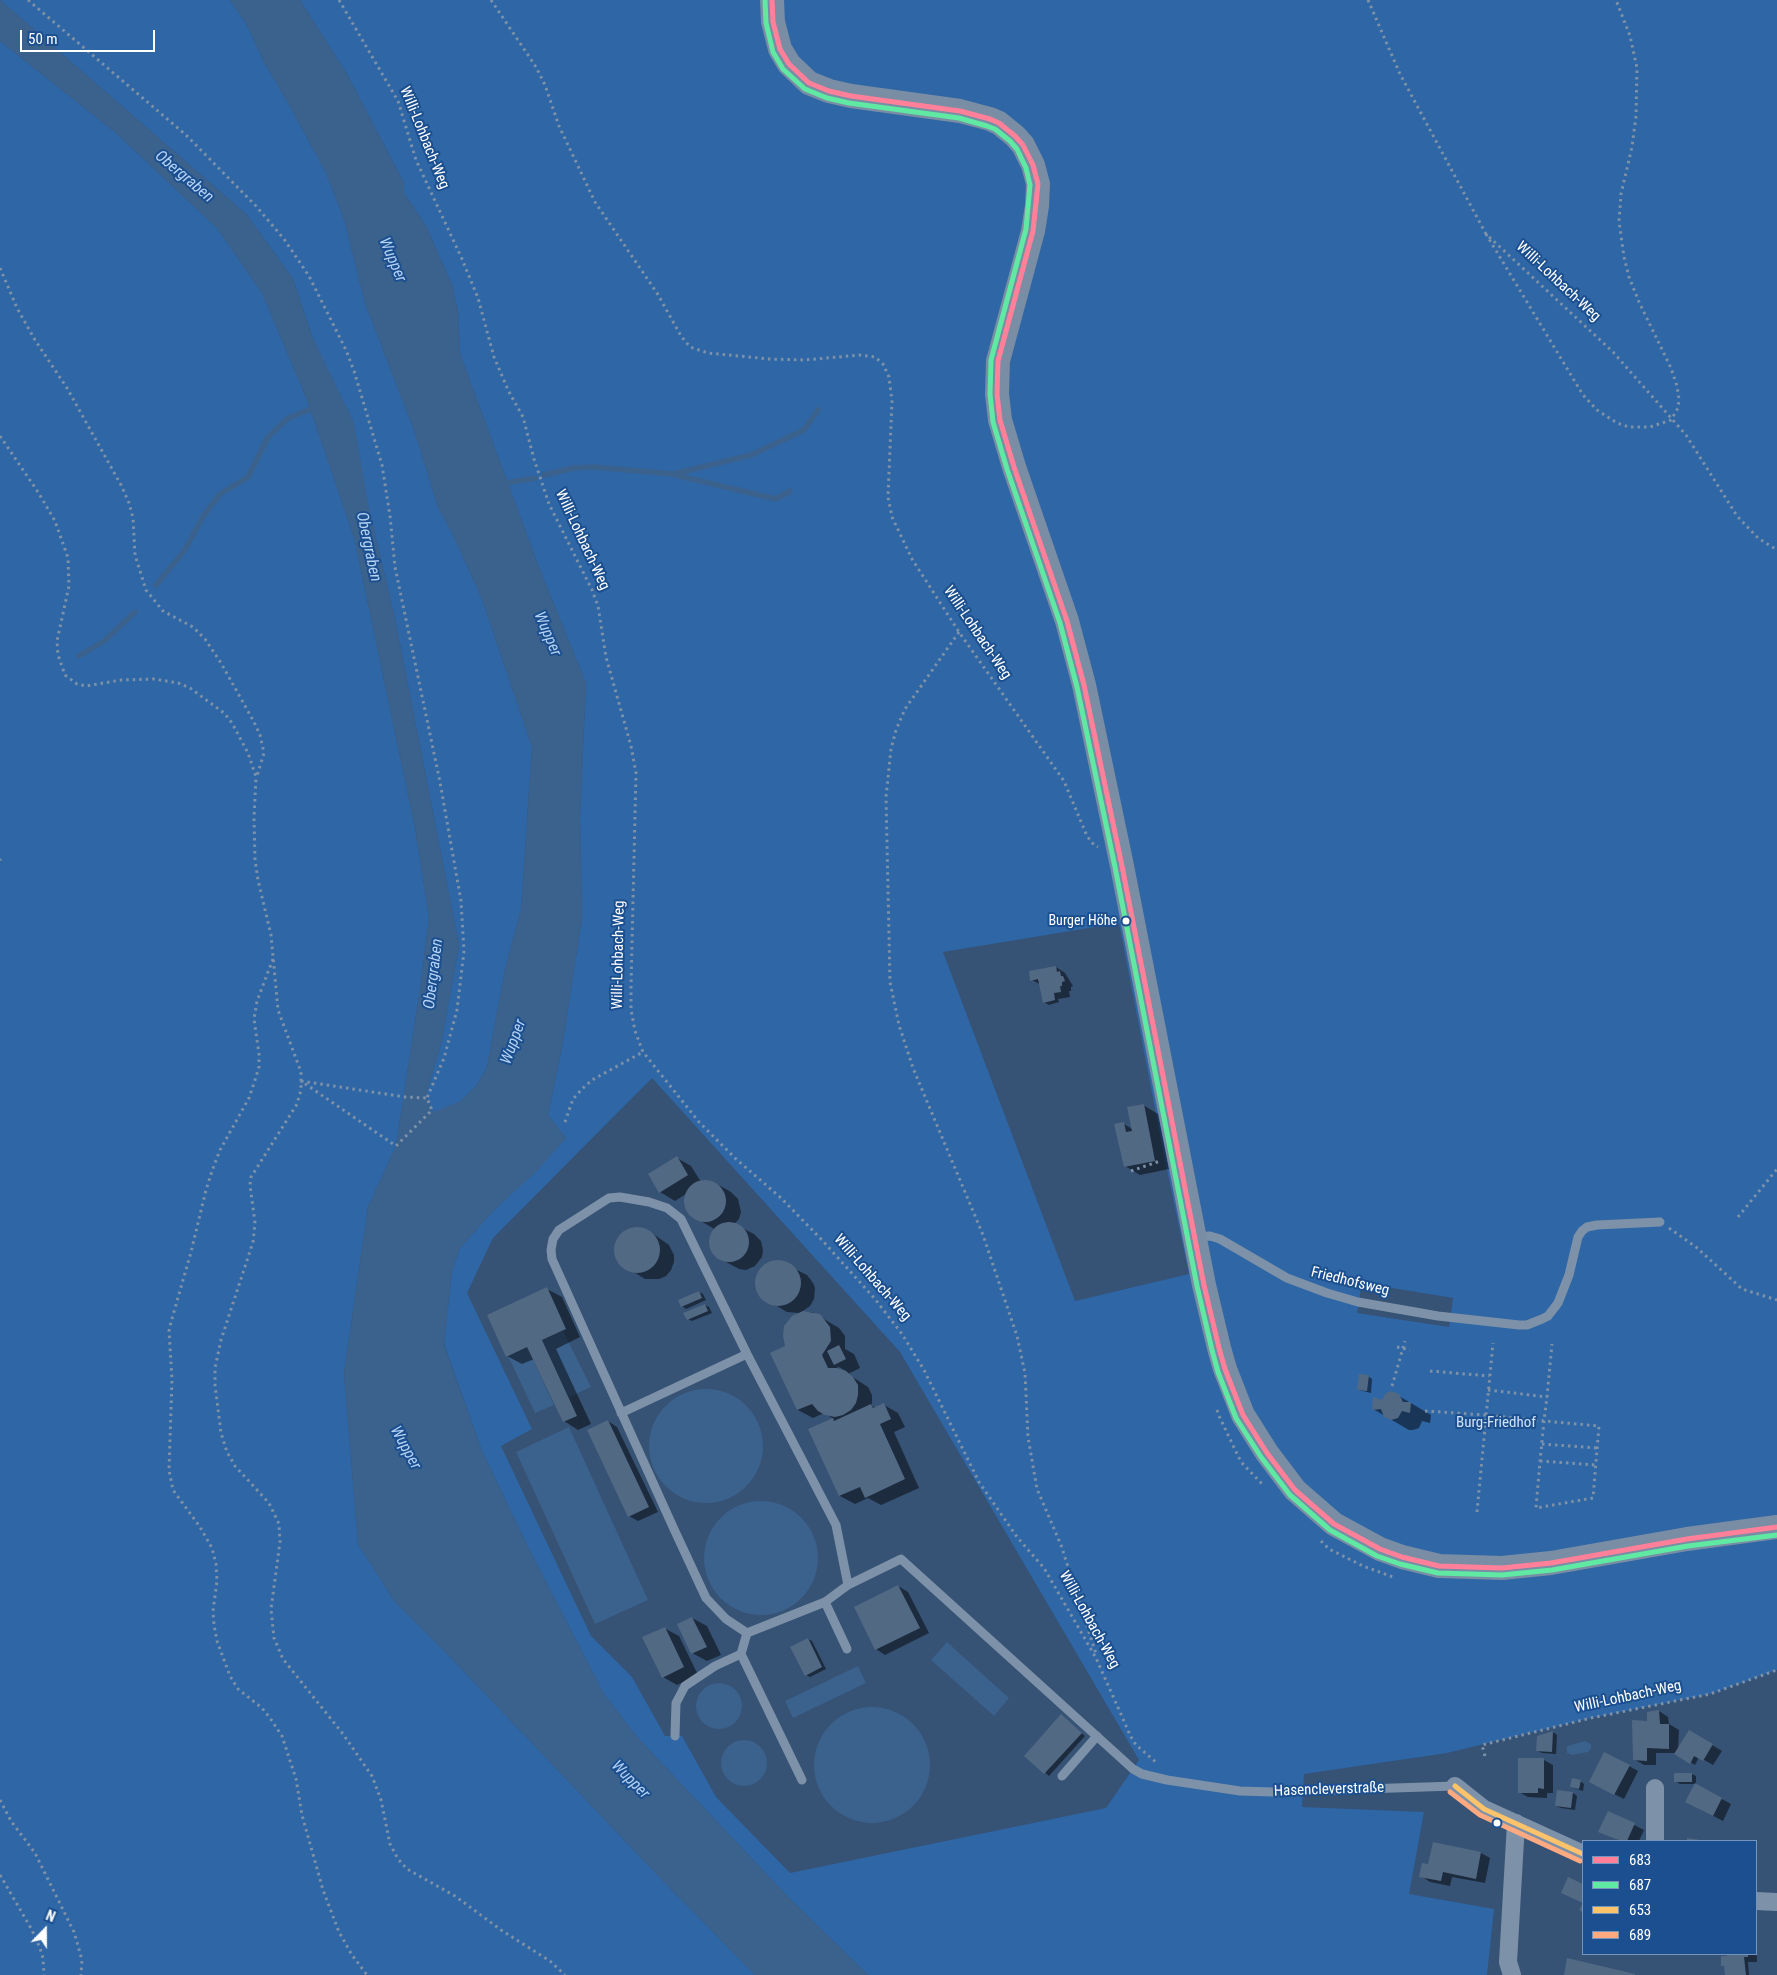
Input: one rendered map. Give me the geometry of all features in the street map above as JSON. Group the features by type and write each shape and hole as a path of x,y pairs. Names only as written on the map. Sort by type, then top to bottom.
{"main road":[{"path":"772,0 773,22 780,48 789,64 809,83 829,92 951,110 990,119 1009,129 1023,145 1034,165 1038,184 1037,211 1001,349 996,382 997,404 1007,447 1048,564 1073,644 1086,694 1194,1237 1219,1348 1243,1415 1267,1453 1286,1479 1308,1502 1334,1524 1370,1545 1402,1557 1439,1566 1502,1568 1551,1563 1687,1539 1777,1527"}],"street":[{"name":"Hasencleverstraße","path":"1456,1786 1484,1809 1582,1854"},
{"path":"1655,1788 1655,1840"},
{"path":"1512,1975 1508,1962 1516,1823"},
{"path":"1757,1901 1777,1902"}],"lane":[{"path":"746,1633 726,1619 706,1598 552,1259 550,1250 553,1239 559,1230 609,1198 620,1197 649,1202 667,1208 681,1219 747,1354 836,1525 848,1585"},
{"name":"Friedhofsweg","path":"1194,1237 1208,1236 1220,1239 1287,1278 1314,1290 1358,1302 1450,1318 1527,1325 1542,1319 1554,1309 1569,1275 1578,1237 1587,1227 1660,1222"},
{"path":"621,1413 747,1354"},
{"path":"746,1633 825,1602 848,1585 901,1559 1097,1736 1062,1776"},
{"path":"825,1602 847,1649"},
{"path":"746,1633 741,1654 802,1780"},
{"path":"675,1736 676,1703 684,1686 715,1666 741,1654"},
{"name":"Hasencleverstraße","path":"1097,1736 1133,1769 1154,1777 1240,1791 1273,1792 1456,1786"}],"path":[{"path":"28,0 186,136 256,206 284,239 309,276 346,350 382,465 395,567 440,782 461,900 464,951 457,1010 444,1058 427,1098 432,1110 396,1146 301,1080"},
{"name":"Willi-Lohbach-Weg","path":"338,0 398,102 416,160 478,298 494,357 508,390 523,417 541,483 549,504 592,590 598,606 606,657 631,746 636,773 631,1009 635,1031 643,1052 682,1103 704,1128 781,1198 874,1299 902,1334 924,1370 979,1482 1017,1537 1044,1568 1096,1658 1124,1724 1136,1745 1146,1755 1181,1781"},
{"name":"Willi-Lohbach-Weg","path":"491,0 539,73 559,126 595,202 653,287 681,336 690,347 708,353 769,359 805,360 860,355 875,358 882,364 889,376 892,401 888,497 892,517 912,559 959,632 1064,781 1086,836 1094,845 1102,849 1118,848"},
{"name":"Willi-Lohbach-Weg","path":"1368,0 1400,74 1486,234 1613,352 1686,435 1737,516 1758,538 1777,550"},
{"path":"1486,234 1583,395 1597,410 1617,423 1629,427 1650,427 1671,420 1678,408 1677,386 1671,368 1629,277 1618,221 1621,194 1632,147 1636,116 1637,68 1630,36 1616,0"},
{"path":"0,268 17,308 35,340 67,388 121,485 131,511 135,555 146,590 164,611 192,627 205,639 221,663 254,722 264,753 256,777 255,859 271,935 278,1010 301,1072 301,1090 297,1104 251,1177 250,1185 255,1223 253,1242 221,1340 215,1368 216,1404 221,1433 227,1452 236,1466 269,1503 278,1524 280,1542 271,1609 274,1638 283,1659 343,1734 372,1776 381,1800 390,1844 398,1859 407,1869 455,1896 501,1930 550,1961 564,1975"},
{"path":"0,436 55,521 68,558 69,586 57,641 58,655 65,675 77,684 86,686 121,680 154,680 178,683 190,688 224,713 232,723 248,753 256,777"},
{"path":"959,632 905,709 896,730 891,749 886,796 890,982 899,1025 912,1068 983,1235 1017,1336 1025,1373 1028,1437 1037,1489 1061,1545 1096,1658"},
{"path":"273,958 260,988 254,1019 259,1054 257,1074 248,1098 220,1150 212,1171 192,1252 169,1331 172,1385 169,1470 173,1490 200,1527 212,1548 216,1564 217,1581 213,1611 214,1625 217,1641 230,1676 238,1689 262,1708 282,1736 296,1779 308,1838 323,1890 339,1932 352,1955 367,1975"},
{"path":"565,1122 573,1099 592,1080 643,1052"},
{"path":"301,1080 404,1097 427,1098"},
{"path":"1131,1171 1165,1160"},
{"path":"1738,1217 1777,1169"},
{"path":"1660,1222 1696,1247 1742,1289 1777,1300"},
{"path":"1392,1386 1405,1341"},
{"path":"1477,1512 1493,1343"},
{"path":"1425,1411 1486,1415 1544,1421 1599,1426 1593,1498 1536,1508 1540,1461 1544,1421 1547,1396 1552,1344"},
{"path":"1397,1347 1410,1350"},
{"path":"1430,1371 1489,1376"},
{"path":"1488,1390 1547,1396"},
{"path":"1216,1407 1218,1416 1241,1462 1268,1490"},
{"path":"1542,1444 1597,1448"},
{"path":"1540,1461 1596,1465"},
{"path":"1314,1536 1329,1549 1363,1566 1387,1576 1396,1577"},
{"name":"Willi-Lohbach-Weg","path":"1485,1756 1482,1745 1591,1718 1710,1694 1777,1670"},
{"path":"0,1800 11,1821 35,1853 74,1932 82,1960 81,1975"},
{"path":"0,1875 32,1930 40,1948 43,1958 44,1975"}],"green space":[{"path":"0,0 230,0 246,23 264,62 326,173 344,219 365,303 414,430 438,507 482,599 532,747 521,910 505,969 487,1067 477,1085 461,1101 433,1113 427,1098 427,1091 441,1044 459,945 395,619 369,509 293,279 247,215"},
{"name":"Burg-Friedhof","path":"300,0 1777,0 1777,1670 1710,1694 1591,1718 1447,1753 1304,1774 1302,1807 1424,1812 1409,1894 1494,1909 1487,1975 868,1975 789,1898 637,1737 604,1694 530,1551 482,1451 444,1344 452,1271 460,1248 495,1209 566,1138 548,1115 562,1047 582,918 580,817 586,683 540,570 460,354 458,312 452,285 426,226 404,193 404,183 348,76","holes":["1119,923 1189,1274 1075,1301 943,952","652,1078 900,1352 1139,1760 1106,1808 790,1873 716,1797 682,1736 665,1736 632,1677 591,1636 501,1446 532,1429 467,1293 493,1238","1362,1283 1453,1298 1449,1327 1357,1313"]},
{"path":"0,41 116,133 217,228 262,293 306,397 354,537 415,828 429,917 396,1146 368,1207 344,1373 358,1544 395,1602 755,1975 0,1975"}],"water":[{"path":"0,0 247,215 293,279 311,334 354,423 369,509 395,619 459,945 441,1044 427,1091 427,1098 433,1112 461,1101 477,1085 487,1067 505,969 521,910 532,747 482,599 438,507 414,430 365,303 344,219 326,173 264,62 246,23 230,0 300,0 348,76 404,183 404,193 426,226 452,285 458,312 460,354 540,570 586,683 580,817 582,918 562,1047 548,1115 566,1138 536,1172 495,1209 460,1248 452,1271 444,1345 482,1451 530,1551 604,1694 637,1737 789,1898 868,1975 755,1975 395,1602 358,1544 344,1373 368,1207 396,1146 429,917 415,828 354,537 306,397 262,293 217,228 116,133 0,41"},
{"path":"563,1331 591,1387 569,1397 542,1340"},
{"path":"527,1347 554,1405 535,1413 508,1356"},
{"path":"706,1389 728,1393 746,1406 759,1424 763,1446 759,1468 746,1486 728,1499 706,1503 684,1499 666,1486 653,1468 649,1446 653,1424 666,1406 684,1393"},
{"path":"569,1427 648,1600 595,1624 516,1452"},
{"path":"761,1501 783,1505 802,1517 814,1536 818,1558 814,1580 802,1599 783,1611 761,1615 739,1611 720,1599 708,1580 704,1558 708,1536 720,1517 739,1505"},
{"path":"947,1642 1009,1698 994,1716 931,1660"},
{"path":"858,1666 866,1683 793,1718 785,1701"},
{"path":"719,1683 732,1687 738,1693 742,1706 738,1719 732,1725 719,1729 706,1725 700,1719 696,1706 700,1693 706,1687"},
{"path":"872,1707 894,1711 913,1724 926,1743 930,1765 926,1787 913,1806 894,1819 872,1823 850,1819 831,1806 818,1787 814,1765 818,1743 831,1724 850,1711"},
{"path":"744,1740 757,1744 763,1750 767,1763 763,1776 757,1782 744,1786 731,1782 725,1776 721,1763 725,1750 731,1744"},
{"path":"1585,1741 1591,1744 1588,1752 1572,1755 1567,1753 1567,1746"}],"building":[{"path":"1056,966 1057,972 1060,971 1065,981 1060,986 1061,992 1054,993 1055,1000 1043,1003 1038,979 1030,981 1029,971"},
{"path":"1144,1104 1155,1161 1124,1167 1114,1124 1124,1122 1126,1132 1132,1131 1127,1107"},
{"path":"677,1156 688,1175 659,1193 648,1174"},
{"path":"709,1180 717,1183 723,1189 726,1201 723,1213 717,1219 701,1222 693,1219 687,1213 684,1197 687,1189 693,1183"},
{"path":"725,1222 733,1222 740,1225 746,1231 749,1242 746,1253 740,1259 733,1262 725,1262 718,1259 712,1253 709,1246 709,1238 712,1231 718,1225"},
{"path":"637,1227 650,1231 656,1237 660,1250 656,1263 650,1269 637,1273 624,1269 618,1263 614,1250 618,1237 624,1231"},
{"path":"778,1260 791,1264 797,1270 801,1283 797,1296 791,1302 778,1306 765,1302 759,1296 755,1283 759,1270 765,1264"},
{"path":"547,1287 566,1329 542,1340 577,1416 563,1422 527,1347 506,1357 487,1315"},
{"path":"699,1291 702,1298 681,1307 678,1300"},
{"path":"705,1304 708,1311 687,1320 683,1313"},
{"path":"803,1311 820,1314 830,1327 831,1341 822,1355 828,1368 846,1371 858,1385 856,1403 851,1410 843,1415 835,1417 825,1415 812,1404 797,1410 770,1353 785,1346 784,1326 792,1316"},
{"path":"839,1345 846,1359 834,1365 827,1351"},
{"path":"1359,1374 1369,1375 1367,1391 1357,1390"},
{"path":"1391,1391 1399,1394 1403,1402 1411,1402 1410,1413 1402,1411 1398,1418 1391,1420 1384,1417 1381,1409 1372,1410 1373,1397 1382,1400 1386,1393"},
{"path":"884,1403 891,1419 880,1424 905,1479 865,1498 860,1487 839,1496 808,1429 833,1418 834,1421 871,1404 873,1408"},
{"path":"608,1420 649,1507 628,1517 587,1430"},
{"path":"898,1585 920,1628 875,1650 854,1607"},
{"path":"692,1617 707,1647 691,1654 677,1624"},
{"path":"665,1627 684,1667 662,1678 642,1637"},
{"path":"808,1638 822,1667 805,1676 790,1647"},
{"path":"1659,1710 1660,1724 1669,1724 1669,1749 1647,1748 1647,1761 1633,1760 1632,1720 1647,1721 1647,1712"},
{"path":"1061,1714 1082,1733 1044,1774 1024,1756"},
{"path":"1689,1730 1713,1744 1703,1761 1694,1756 1690,1764 1674,1754"},
{"path":"1553,1731 1552,1752 1536,1751 1537,1736"},
{"path":"1604,1752 1630,1765 1614,1795 1589,1782"},
{"path":"1518,1758 1544,1758 1544,1789 1538,1788 1538,1793 1518,1793"},
{"path":"1674,1773 1692,1773 1692,1782 1674,1782"},
{"path":"1572,1778 1581,1780 1579,1789 1570,1787"},
{"path":"1695,1783 1722,1798 1713,1816 1685,1802"},
{"path":"1557,1790 1573,1792 1571,1808 1555,1806"},
{"path":"1608,1811 1635,1823 1627,1840 1618,1840 1598,1832"},
{"path":"1433,1842 1481,1852 1476,1879 1443,1872 1441,1881 1419,1877 1422,1863 1428,1864"},
{"path":"1568,1877 1582,1884 1582,1903 1561,1893"},
{"path":"1748,1955 1748,1957 1744,1957 1746,1975 1725,1975 1724,1966 1721,1966 1721,1956"},
{"path":"1567,1958 1635,1974 1635,1975 1564,1975"}],"waterway":[{"path":"156,585 184,551 204,515 220,494 248,477 268,437 287,419 317,406"},
{"path":"544,475 573,468 594,467 673,474 751,455 804,430 818,410"},
{"path":"675,475 776,499 790,491"},
{"path":"500,484 535,478"},
{"path":"79,656 104,641 135,612"}],"transit line":[{"name":"687","path":"765,0 766,23 773,52 783,69 805,89 827,98 849,103 959,118 987,126 995,129 1010,141 1017,149 1026,168 1030,185 1026,229 991,360 990,394 993,422 1007,469 1060,623 1077,687 1115,867 1197,1286 1212,1350 1218,1372 1236,1418 1261,1457 1290,1495 1330,1530 1377,1556 1400,1564 1438,1573 1502,1575 1552,1570 1688,1546 1777,1535"},
{"name":"683","path":"772,0 773,22 780,49 789,64 809,83 829,91 851,96 960,111 990,119 999,123 1015,136 1023,145 1033,165 1038,184 1033,231 998,361 997,394 1000,420 1014,467 1067,621 1084,685 1122,866 1204,1285 1219,1348 1243,1415 1267,1453 1295,1490 1334,1524 1380,1549 1402,1557 1439,1566 1502,1568 1551,1563 1687,1539 1777,1527"},
{"name":"653","path":"1455,1786 1484,1809 1582,1854"},
{"name":"689","path":"1450,1792 1480,1815 1580,1861"}],"place":[{"name":"Burger Höhe","path":"1126,921"}],"water label":[{"name":"Obergraben","path":"184,177"},
{"name":"Wupper","path":"392,260"},
{"name":"Obergraben","path":"368,547"},
{"name":"Wupper","path":"547,634"},
{"name":"Obergraben","path":"434,974"},
{"name":"Wupper","path":"514,1042"},
{"name":"Wupper","path":"405,1448"},
{"name":"Wupper","path":"630,1780"}]}
